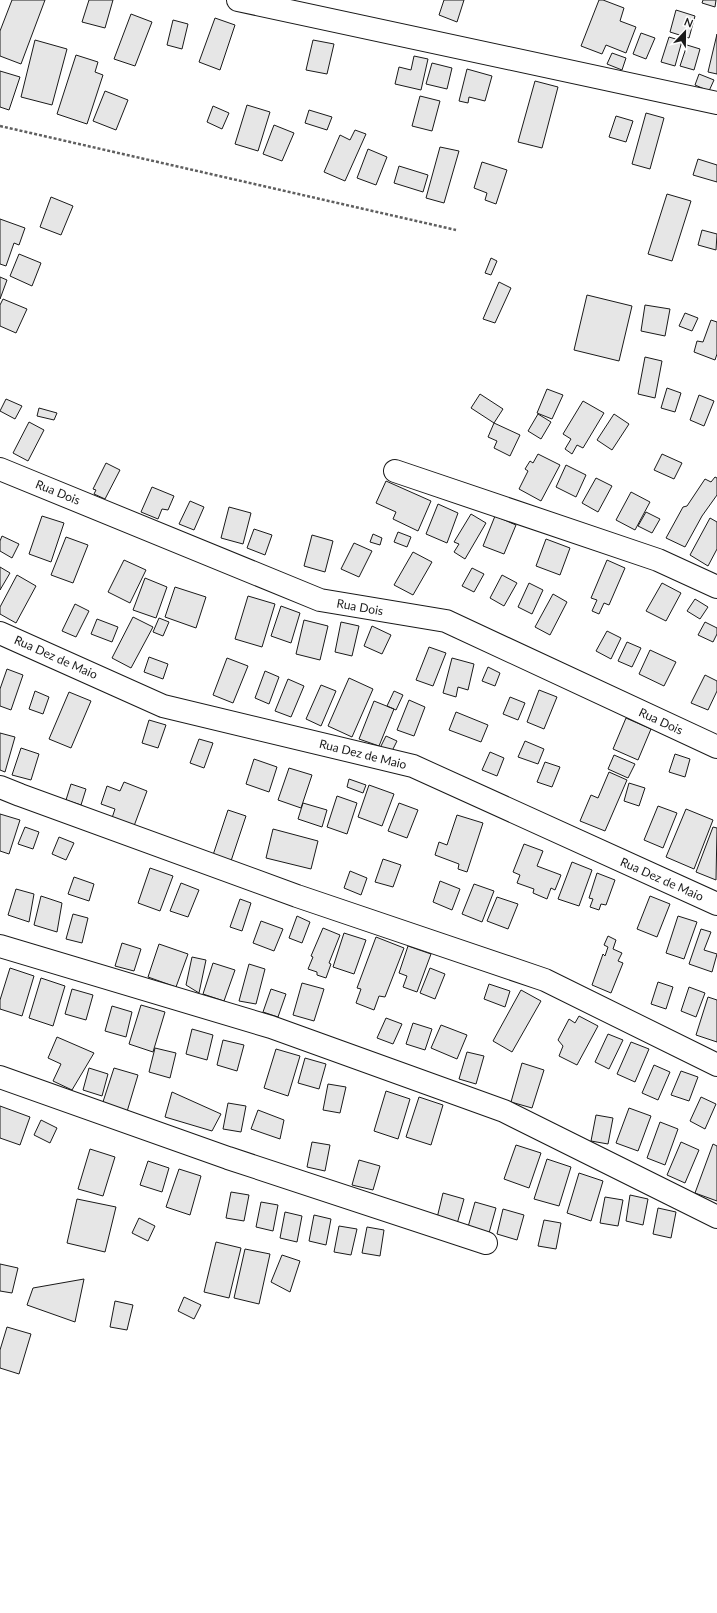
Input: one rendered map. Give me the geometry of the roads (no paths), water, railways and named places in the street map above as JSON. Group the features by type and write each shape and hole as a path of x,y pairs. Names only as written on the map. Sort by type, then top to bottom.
{"street":[{"path":"238,0 717,103"},
{"name":"Rua Dois","path":"0,469 320,600 446,621 717,747"},
{"path":"395,471 658,560 717,587"},
{"name":"Rua Dez de Maio","path":"0,633 163,706 414,766 717,904"},
{"path":"0,787 297,896 545,980 717,1065"},
{"path":"0,946 271,1027 504,1111 717,1217"},
{"path":"0,1077 228,1158 486,1243"}]}
